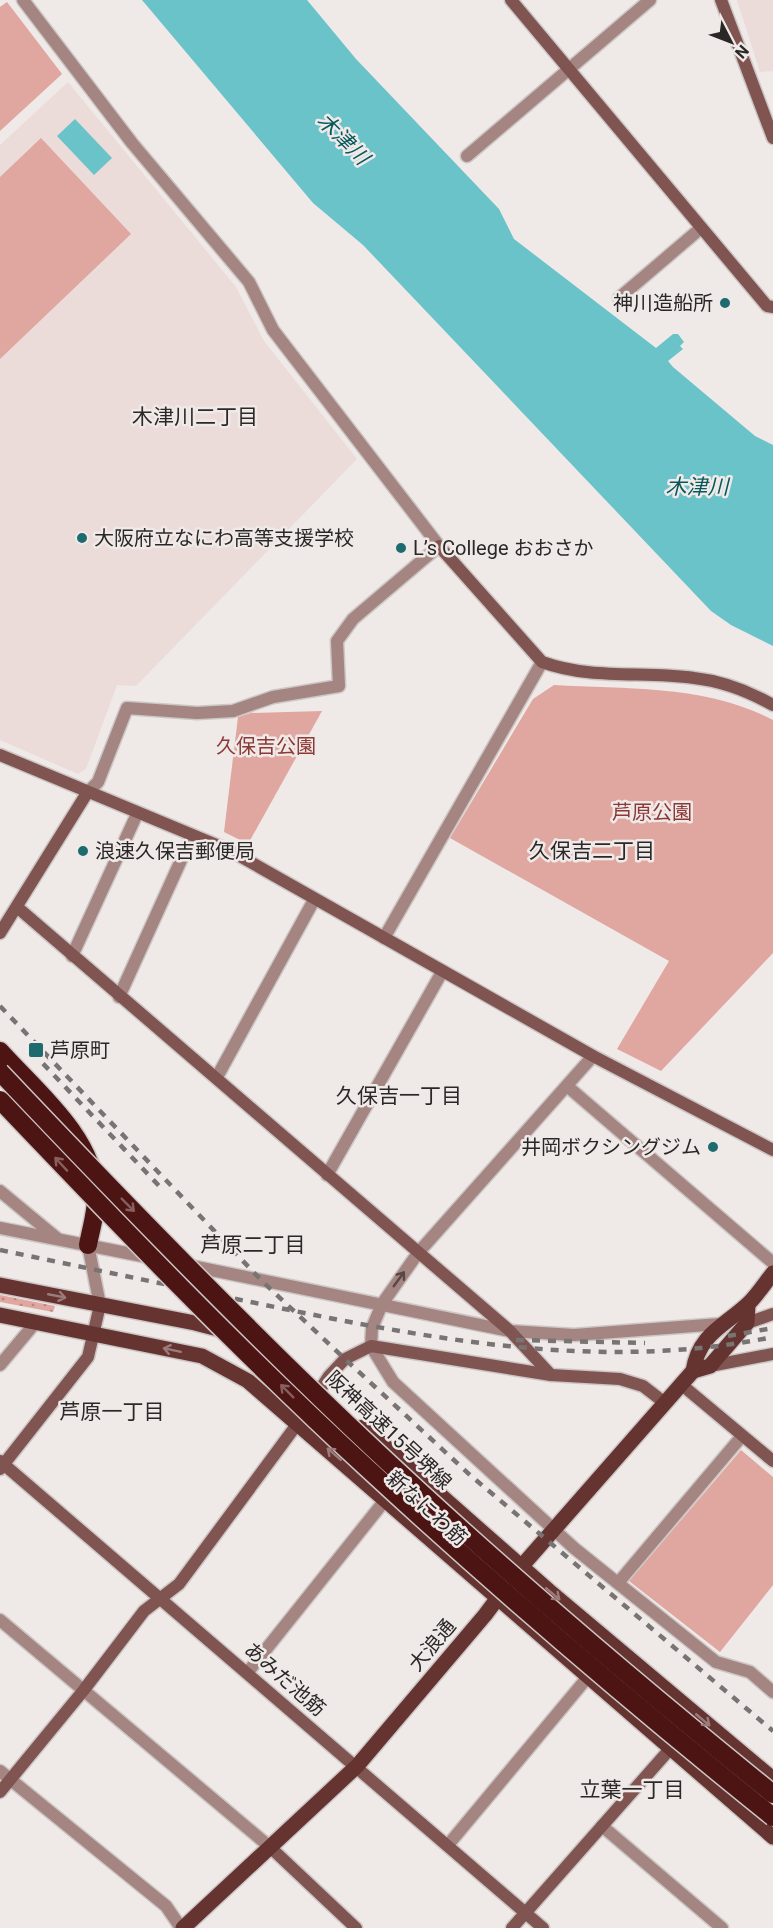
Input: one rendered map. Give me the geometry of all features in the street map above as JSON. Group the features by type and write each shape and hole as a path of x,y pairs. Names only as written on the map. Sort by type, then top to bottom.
{"highway":[{"path":"0,1051 74,1136 86,1156 93,1176 96,1195 88,1245"},
{"name":"阪神高速15号堺線","path":"0,1072 244,1322 378,1454 539,1598 773,1794"},
{"path":"0,1100 231,1335 366,1467 528,1614 773,1817"},
{"path":"693,1753 773,1825"}],"main road":[{"name":"大浪通","path":"182,1928 357,1766 498,1599 521,1567 682,1385 693,1371 696,1353 720,1324 748,1304 773,1273"},
{"name":"新なにわ筋","path":"0,1285 222,1330 260,1347 320,1389 521,1567 773,1779"},
{"path":"693,1371 710,1366 747,1323 748,1304"},
{"name":"新なにわ筋","path":"0,1315 94,1333 210,1360 248,1381 773,1838"}],"street":[{"path":"23,0 132,143 249,282 273,330 439,546 542,662 562,669 595,674 693,677 724,684 773,705"},
{"path":"511,0 767,306 773,306"},
{"path":"467,156 650,0"},
{"path":"721,0 773,138"},
{"path":"619,298 701,228"},
{"path":"0,933 87,793 98,782 126,708 197,713 233,711 273,697 339,686 337,641 353,619 439,546"},
{"path":"384,938 542,662"},
{"path":"0,755 137,814 231,851 593,1056 773,1150"},
{"path":"72,956 137,814"},
{"path":"119,997 192,836"},
{"path":"217,1077 314,900"},
{"path":"16,907 119,997 217,1077 327,1175 510,1331 551,1375"},
{"path":"327,1175 442,972"},
{"path":"593,1056 418,1253 382,1304 372,1328 371,1346 393,1382 554,1529 716,1662 750,1672 773,1692"},
{"path":"567,1086 773,1263"},
{"path":"0,1191 59,1240"},
{"path":"0,1228 510,1331 574,1335 720,1324"},
{"path":"1,1465 88,1357 100,1305 88,1245"},
{"path":"747,1323 773,1314"},
{"path":"0,1365 36,1322"},
{"path":"0,1791 84,1691 144,1611 179,1584 298,1423 320,1389 345,1359 371,1346 551,1375 620,1379 643,1386 665,1403"},
{"path":"710,1366 773,1354"},
{"path":"682,1385 773,1461"},
{"path":"618,1583 742,1436"},
{"name":"あみだ池筋","path":"1,1465 248,1672 543,1928"},
{"path":"248,1672 386,1499"},
{"path":"0,1620 270,1847 356,1928"},
{"path":"448,1845 587,1678"},
{"path":"512,1928 670,1749"},
{"path":"0,1771 166,1906 182,1928"},
{"path":"602,1826 722,1928"}],"shaded area":[{"path":"737,0 773,0 773,71 760,72"},
{"path":"68,82 236,287 264,341 357,459 136,686 117,685 86,769 78,774 0,740 0,145"}],"green space":[{"path":"7,2 62,74 0,131 0,7"},
{"path":"41,138 131,234 0,359 0,177"},
{"name":"芦原公園","path":"554,685 666,691 694,695 721,700 773,720 773,953 661,1071 617,1049 669,961 450,838 533,699"},
{"name":"久保吉公園","path":"322,711 248,844 224,832 238,717 251,713"},
{"path":"0,1295 55,1306 53,1312 0,1302"},
{"path":"741,1450 773,1477 773,1585 720,1652 629,1581"}],"water":[{"name":"木津川","path":"142,0 307,0 356,59 499,209 514,239 656,348 673,334 678,334 684,342 680,346 683,349 668,361 673,367 755,436 773,445 773,646 731,625 711,611 363,245 313,203"},
{"path":"75,119 112,158 94,175 57,136"}],"railway":[{"path":"0,1006 262,1281 345,1359 470,1475 773,1731"},
{"path":"32,1052 162,1189"},
{"path":"0,1250 399,1331 523,1348 648,1351 710,1347 773,1337"},
{"path":"728,1336 773,1328"},
{"path":"516,1340 645,1343"}],"place":[{"name":"神川造船所","path":"725,303"},
{"name":"大阪府立なにわ高等支援学校","path":"82,538"},
{"name":"L’s College おおさか","path":"401,548"},
{"name":"浪速久保吉郵便局","path":"83,851"},
{"name":"芦原町","path":"36,1050"},
{"name":"井岡ボクシングジム","path":"713,1147"}],"district":[{"name":"木津川二丁目","path":"195,417"},
{"name":"久保吉二丁目","path":"592,851"},
{"name":"久保吉一丁目","path":"399,1096"},
{"name":"芦原二丁目","path":"253,1245"},
{"name":"芦原一丁目","path":"112,1412"},
{"name":"立葉一丁目","path":"632,1790"}]}
